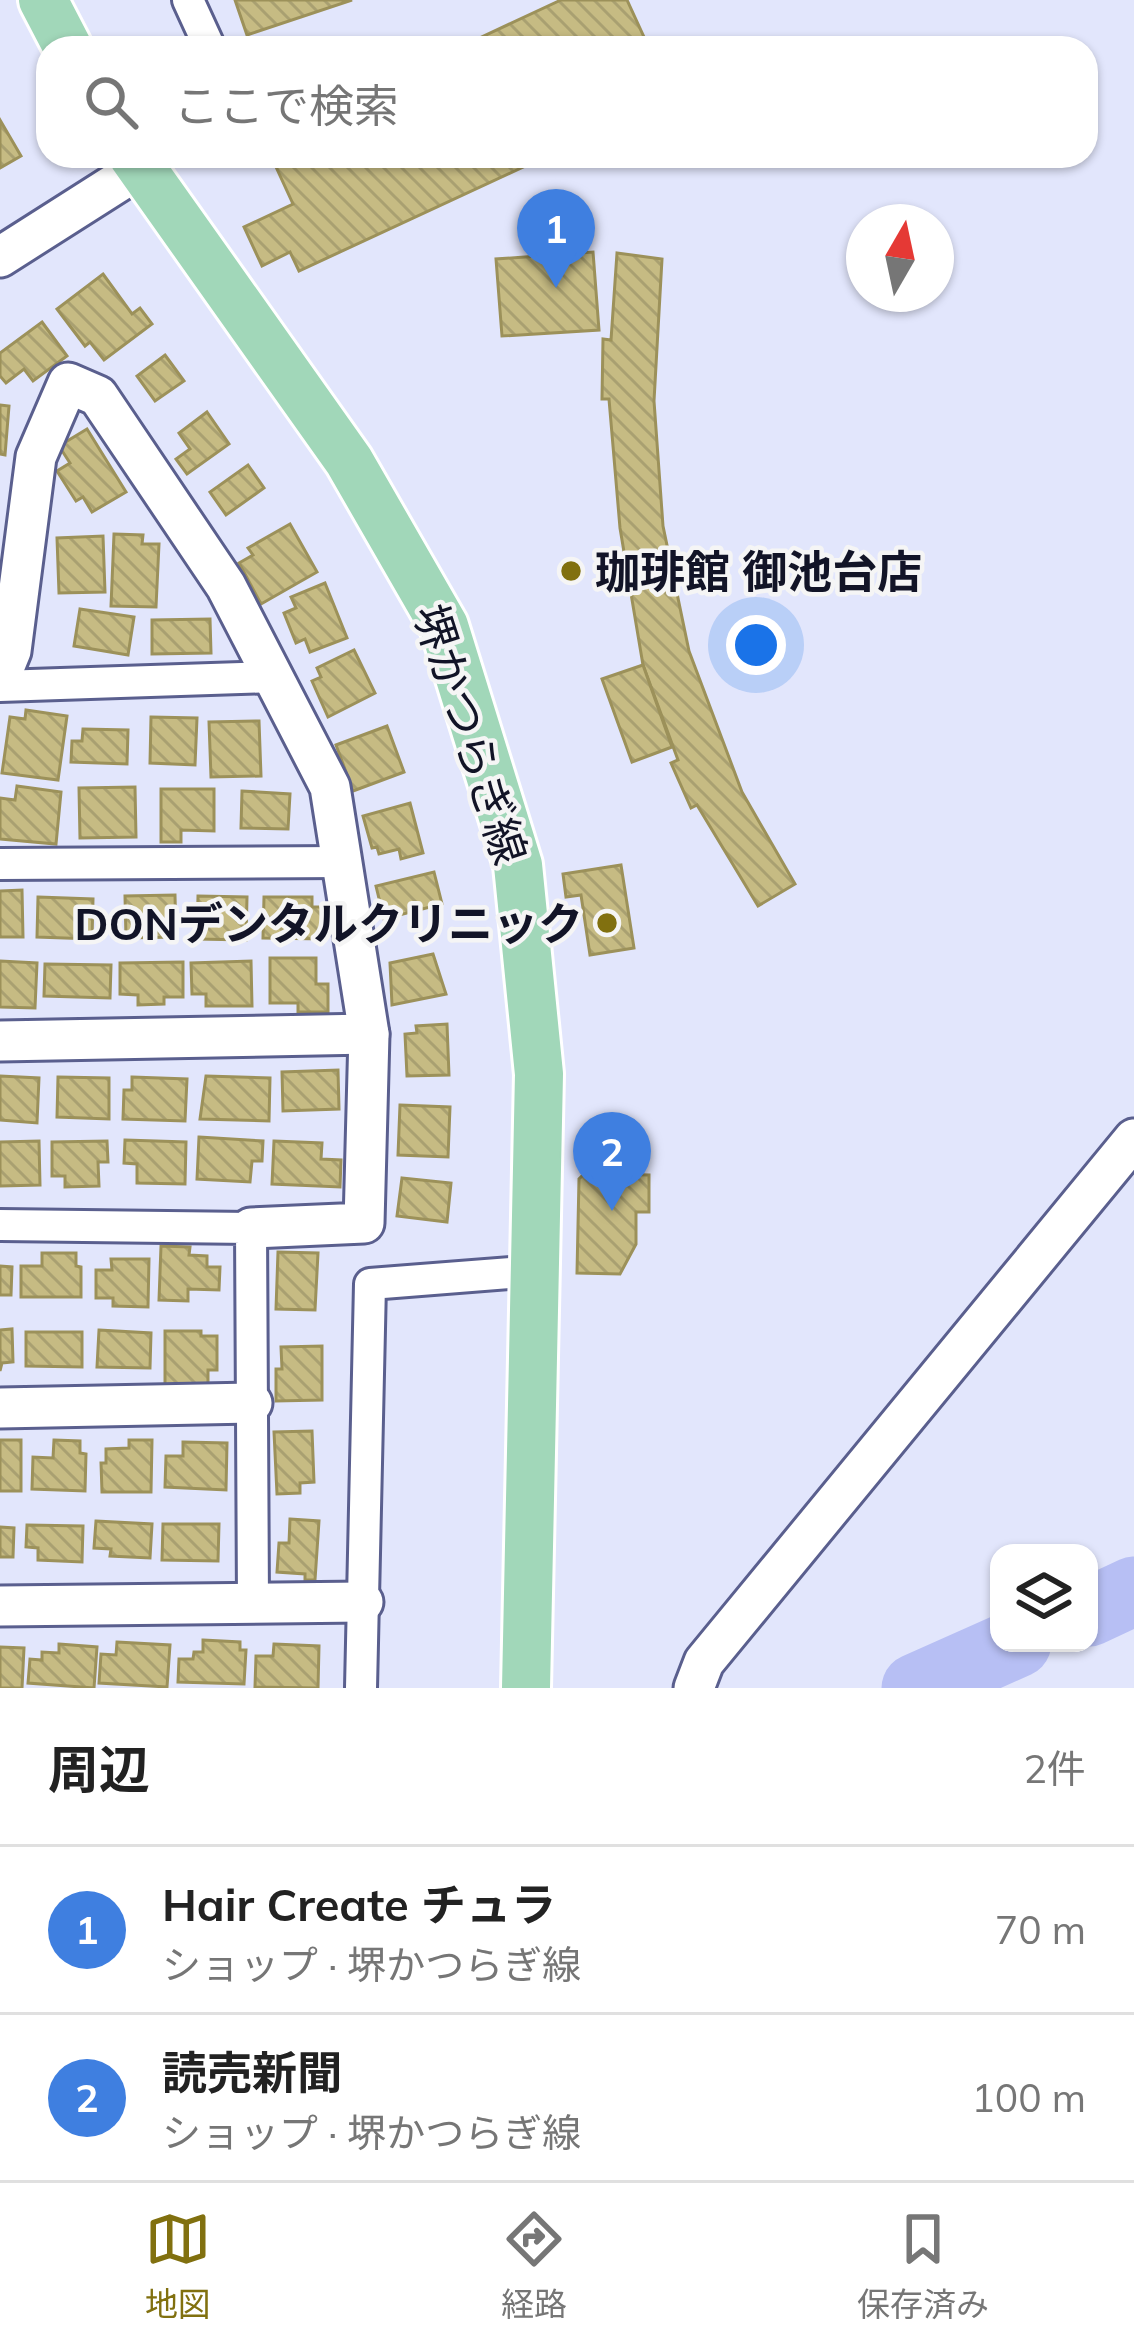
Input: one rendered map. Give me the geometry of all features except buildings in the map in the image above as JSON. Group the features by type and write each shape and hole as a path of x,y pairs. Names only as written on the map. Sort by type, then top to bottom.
{"main road":[{"path":"43,0 62,36"},
{"name":"堺かつらぎ線","path":"149,168 349,461 444,626 518,865 539,1074 526,1688"}],"street":[{"path":"188,0 204,36"},
{"path":"0,257 132,168"},
{"path":"0,1225 250,1228 364,1223 369,1034 330,788 273,677 226,586 98,396 68,383 36,457 11,651 0,682 273,677"},
{"path":"0,864 342,862"},
{"path":"0,1041 369,1034"},
{"path":"694,1688 704,1662 1134,1139"},
{"path":"250,1228 253,1603"},
{"path":"361,1688 370,1284 535,1271"},
{"path":"0,1408 252,1403"},
{"path":"0,1606 363,1602"}],"waterway":[{"path":"1098,1608 1134,1591"},
{"path":"916,1688 997,1652"}],"place":[{"name":"Hair Create チュラ","path":"556,288"},
{"name":"珈琲館 御池台店","path":"571,571"},
{"name":"DONデンタルクリニック","path":"607,923"},
{"name":"読売新聞","path":"612,1211"}]}
